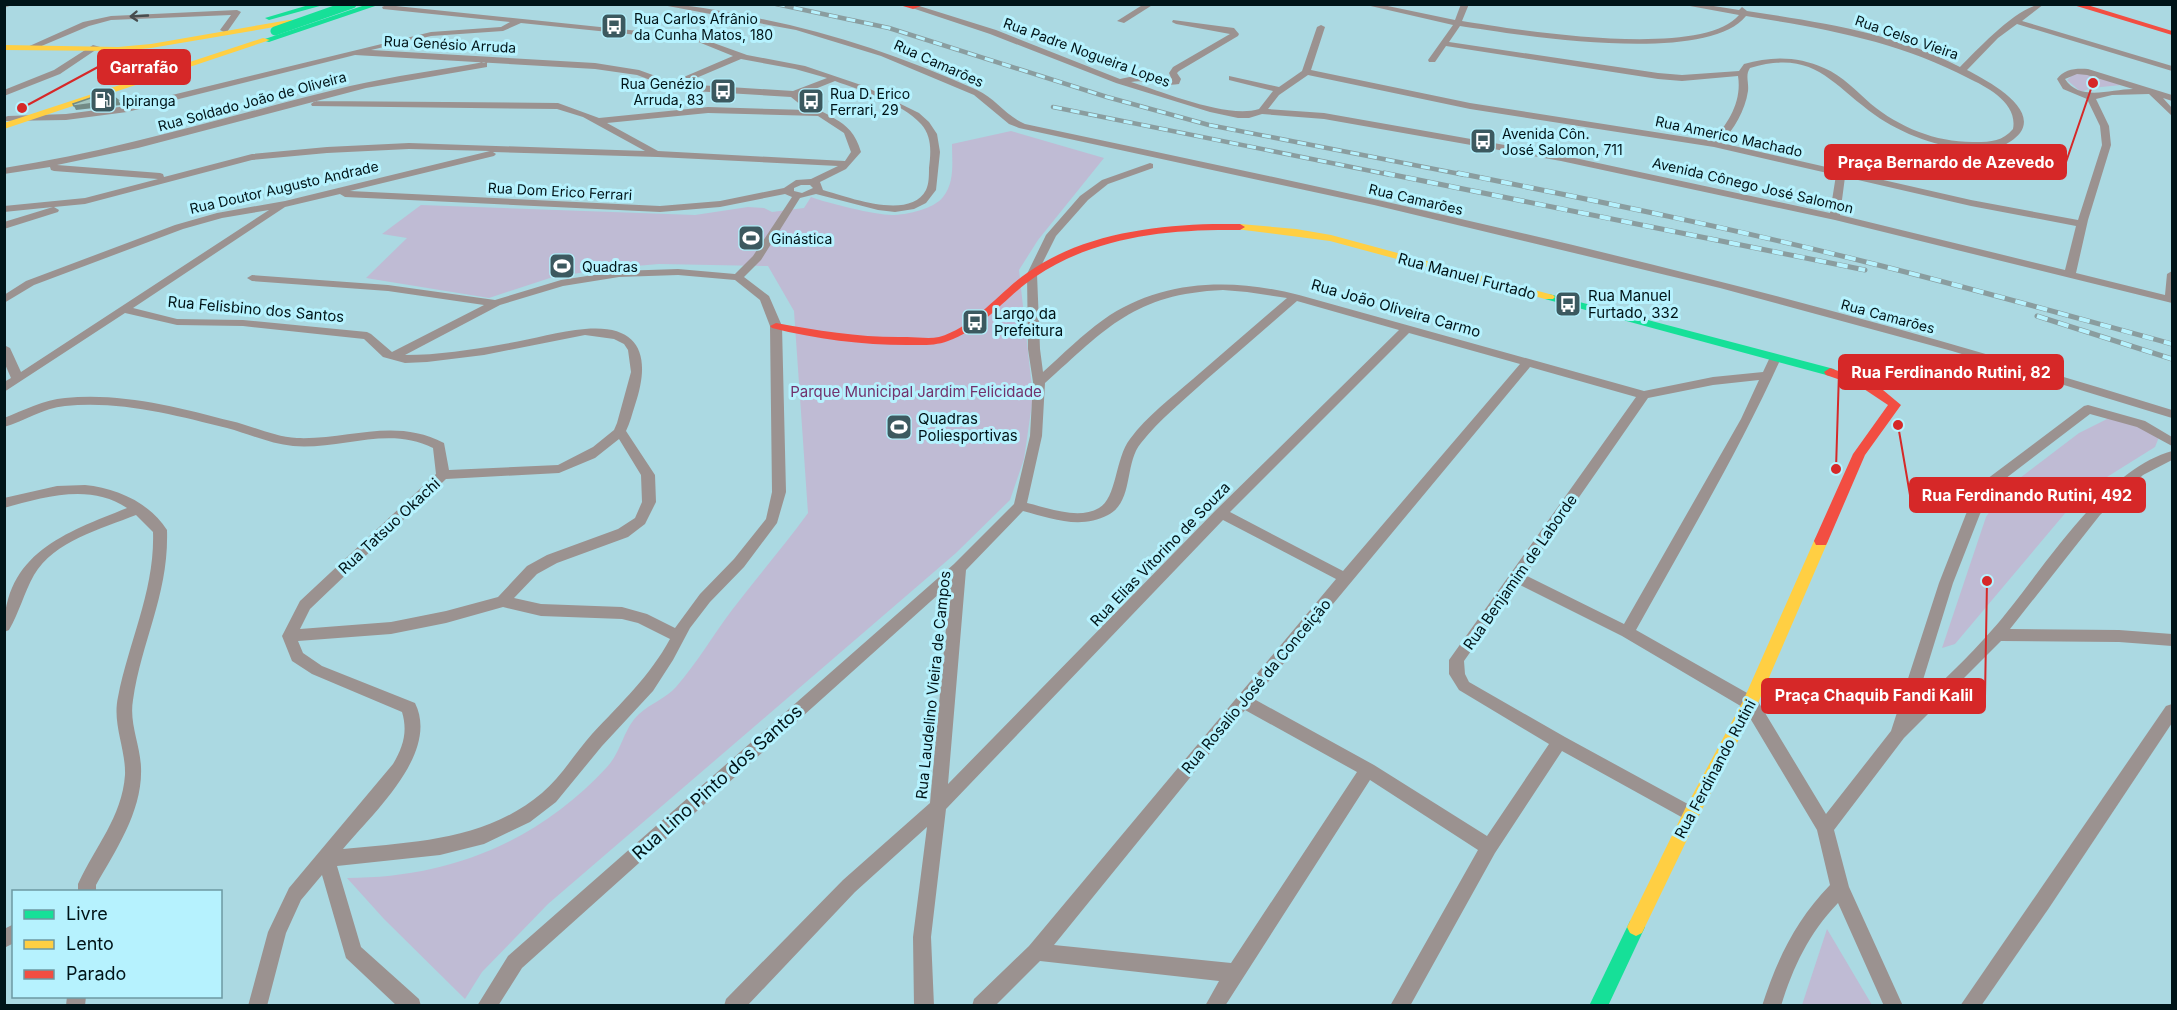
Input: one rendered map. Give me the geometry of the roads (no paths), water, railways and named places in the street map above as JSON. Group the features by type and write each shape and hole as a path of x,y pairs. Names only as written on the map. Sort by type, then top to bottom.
{"main road":[{"path":"228,29 322,4"},
{"path":"94,49 156,42 228,29 339,4"},
{"path":"4,47 94,49 151,46 332,15 364,4"},
{"path":"2074,4 2172,33"},
{"path":"41,111 275,31 350,10 385,5"},
{"path":"10,121 350,10"},
{"path":"4,42 33,46"},
{"name":"Rua Manuel Furtado","path":"776,326 853,342 941,340 962,330 1032,274 1064,256 1126,236 1155,231 1229,225 1294,230 1775,358 1863,382 1884,393 1895,405"},
{"name":"Rua Ferdinando Rutini","path":"1598,1005 1691,814 1750,703 1859,454 1895,405"}],"street":[{"path":"4,6 11,4"},
{"name":"Rua Camarões","path":"661,4 797,28 884,54 977,93 1012,122 1022,126 1245,173 1765,298 1956,348 2172,414"},
{"path":"1121,21 1150,4"},
{"path":"1366,4 1457,24 1591,38 1677,39 1721,31 1734,26 1744,14 1739,4"},
{"path":"1432,60 1457,24 1465,4"},
{"name":"Rua Celso Vieira","path":"1442,43 1682,78 1742,73 1747,66 1755,63 1794,60 1817,67 1830,74 1884,118 1926,138 1965,146 2005,142 2016,132 2019,118 2011,103 1994,89 1962,70 1866,35 1683,4"},
{"path":"1962,70 1995,36 2040,4"},
{"path":"385,5 697,39 741,56 803,68 833,79 901,107 927,125 933,134 935,145 931,191 924,200 914,206 898,210 881,209 814,187"},
{"name":"Rua Padre Nogueira Lopes","path":"912,6 993,32 1119,81 1209,109 1238,115 1249,115 1262,111 1324,116"},
{"path":"33,46 86,24 111,18 237,12 228,29"},
{"path":"503,28 520,21"},
{"path":"2014,21 2172,69"},
{"path":"1119,81 1138,78 1167,83 1176,82 1177,78 1173,73 1176,69 1235,34 1231,30 1176,22"},
{"path":"355,52 430,34 566,26"},
{"path":"1262,111 1281,90 1306,72 1321,27"},
{"path":"4,93 40,80 94,49"},
{"path":"1792,49 1794,60"},
{"name":"Rua Genésio Arruda","path":"10,121 127,109 355,52 595,66 639,73 672,85 795,96 833,79"},
{"path":"672,85 741,56"},
{"name":"Rua Soldado João de Oliveira","path":"4,171 37,167 295,105 349,89 507,61"},
{"path":"2172,98 2152,91 2088,72 2076,71 2064,75 2061,79 2066,87 2091,98 2112,92 2152,91 2172,113"},
{"name":"Rua Americo Machado","path":"1306,72 1470,106 1714,144 1971,203 2082,224"},
{"path":"1714,144 1729,126 1746,92 1742,73"},
{"path":"1232,78 1281,90"},
{"path":"775,112 795,96 851,134 856,152 847,164 814,187"},
{"path":"2070,274 2082,224 2105,156 2107,138 2104,121 2092,106 2091,98"},
{"path":"295,105 543,104 573,109 658,154"},
{"path":"598,121 708,110 819,113"},
{"name":"Rua Genésio Arruda","path":"41,111 66,117"},
{"name":"Avenida Cônego José Salomon","path":"1324,116 1561,158 1835,217 2171,300"},
{"path":"4,226 173,176 252,157 279,153 409,146 658,154 847,164"},
{"name":"Rua Doutor Augusto Andrade","path":"4,300 30,283 179,227 221,214 285,204 510,150"},
{"path":"1150,166 1105,182 1083,198 1051,235 1032,274 1034,349 1039,382 1036,436 1020,507 1076,519 1093,517 1107,510 1117,500 1122,463 1133,443 1177,400 1295,297"},
{"path":"37,167 173,176"},
{"path":"1835,217 1841,174"},
{"name":"Rua Dom Erico Ferrari","path":"328,193 660,209 720,204 793,193 795,183 814,187"},
{"path":"738,277 757,258 793,193"},
{"path":"4,209 85,201"},
{"path":"4,388 285,204"},
{"path":"326,859 440,847 484,836 524,817 550,797 596,741 647,687 678,636 705,598 739,563 772,520 779,492 776,326 765,297 738,277 678,272 619,274 561,283 496,303 392,357"},
{"path":"2171,300 2172,274"},
{"path":"252,278 388,288 496,303"},
{"name":"Rua João Oliveira Carmo","path":"1039,382 1109,321 1137,304 1164,294 1226,285 1261,288 1408,327 1644,395 1713,381 1768,375"},
{"name":"Rua Felisbino dos Santos","path":"125,310 177,322 243,323 315,332 356,334 367,336 372,343 392,357"},
{"name":"Rua Elias Vitorino de Souza","path":"938,806 1221,513 1408,327"},
{"path":"392,357 421,359 450,356 585,332 606,332 619,335 630,343 637,356 639,365 634,391 620,431 599,449 559,469 443,475"},
{"path":"4,348 18,379"},
{"path":"1627,632 1741,430 1775,358"},
{"name":"Rua Rosalio José da Conceição","path":"981,1005 1036,952 1345,578 1527,363"},
{"name":"Rua Benjamim de Laborde","path":"1644,395 1457,660 1457,676 1464,686 1691,814"},
{"name":"Rua Tatsuo Okachi","path":"4,423 38,408 64,402 93,400 202,418 295,442 407,434 427,437 439,447 443,475 305,605 289,636"},
{"path":"1898,734 1946,583 1973,514 1992,482 2088,409 2141,424 2172,442"},
{"path":"503,601 532,570 552,559 623,533 640,521 649,502 648,475 620,431"},
{"path":"1825,828 1898,734 1997,635 2095,512 2138,472 2172,455"},
{"path":"4,503 40,494 77,490 111,494 138,509 160,530 162,554 143,637 125,700 125,731 134,775 128,802 115,833 83,889"},
{"name":"Rua Laudelino Vieira de Campos","path":"924,1005 922,937 938,806 959,568 1020,507"},
{"path":"4,626 31,568 47,552 84,532 138,509"},
{"path":"1221,513 1345,578"},
{"name":"Rua Lino Pinto dos Santos","path":"486,1005 515,962 959,568"},
{"path":"1516,577 1627,632 1750,703 1825,828 1840,888 1894,1005"},
{"path":"257,1005 278,932 295,894 399,769 412,745 415,725 409,708 317,670 297,657 289,636 392,628 446,617 503,601 541,610 622,613 642,618 678,636"},
{"path":"1997,635 2119,636 2172,640"},
{"path":"1243,701 1368,770 1488,847"},
{"path":"1969,1005 2043,902 2172,711"},
{"path":"1399,1005 1488,847 1559,741"},
{"path":"1214,1005 1368,770"},
{"path":"733,1005 849,886 938,806"},
{"path":"326,859 353,952 412,1005"},
{"path":"1771,1005 1784,966 1798,936 1817,911 1840,888"},
{"path":"1036,952 1234,973"}],"railway":[{"path":"776,4 889,28 1107,97 1209,125 1465,175"},
{"path":"1053,107 1391,175"},
{"path":"1384,173 1865,270"},
{"path":"1458,173 1822,251 2172,344"},
{"path":"2037,316 2172,359"}],"place":[{"name":"Rua Carlos Afrânio da Cunha Matos, 180","path":"614,26"},
{"name":"Praça Bernardo de Azevedo","path":"2093,83"},
{"name":"Rua Genézio Arruda, 83","path":"723,91"},
{"name":"Ipiranga","path":"103,100"},
{"name":"Rua D. Erico Ferrari, 29","path":"811,101"},
{"name":"Garrafão","path":"22,108"},
{"name":"Avenida Côn. José Salomon, 711","path":"1483,141"},
{"name":"Ginástica","path":"751,238"},
{"name":"Quadras","path":"562,266"},
{"name":"Rua Manuel Furtado, 332","path":"1568,304"},
{"name":"Largo da Prefeitura","path":"975,322"},
{"name":"Rua Ferdinando Rutini, 492","path":"1898,425"},
{"name":"Quadras Poliesportivas","path":"899,427"},
{"name":"Rua Ferdinando Rutini, 82","path":"1836,469"},
{"name":"Praça Chaquib Fandi Kalil","path":"1987,581"}],"park label":[{"name":"Parque Municipal Jardim Felicidade","path":"916,391"}]}
